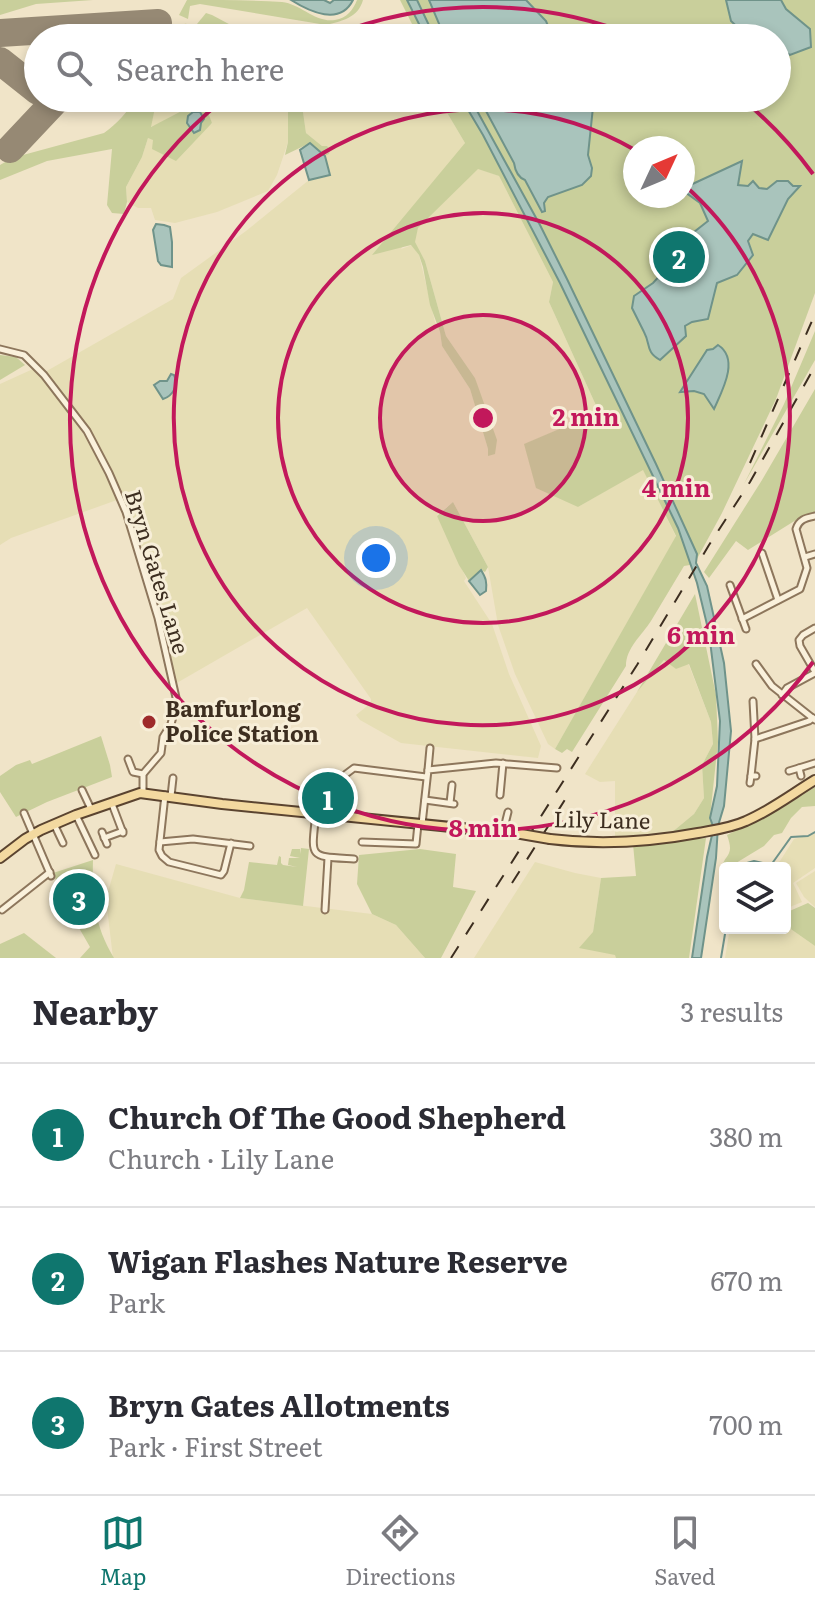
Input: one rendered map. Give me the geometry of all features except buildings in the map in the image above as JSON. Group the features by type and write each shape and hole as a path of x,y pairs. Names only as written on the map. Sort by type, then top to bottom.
{"main road":[{"name":"Lily Lane","path":"140,793 583,842 666,838 724,828 749,820 815,780"},
{"path":"0,858 32,834 140,793"}],"street":[{"name":"Bryn Gates Lane","path":"0,349 24,355 44,375 87,431 126,512 158,618 177,702 171,724 163,737 161,753 143,774"},
{"path":"742,619 800,589 807,568 796,529 802,519 815,516"},
{"path":"762,553 778,600"},
{"path":"805,557 815,554"},
{"path":"730,585 746,629"},
{"path":"782,695 787,688 815,672 799,640 815,628"},
{"path":"756,664 782,695 814,719"},
{"path":"750,783 754,776 753,701"},
{"path":"755,739 814,719"},
{"path":"362,842 416,844 425,800 430,748"},
{"path":"128,759 133,772 143,774 140,793"},
{"path":"500,795 503,763"},
{"path":"346,774 354,768 427,774 503,763 553,769"},
{"path":"789,771 815,763"},
{"path":"799,768 801,776"},
{"path":"173,778 160,842 162,856 169,862 221,875 231,843"},
{"path":"425,800 452,804 452,785"},
{"path":"82,790 91,810"},
{"path":"105,838 123,832 111,802"},
{"path":"503,833 508,812"},
{"path":"2,910 50,874 24,813"},
{"path":"316,813 314,849 318,855 354,859"},
{"path":"76,815 95,855"},
{"path":"54,824 63,843"},
{"path":"160,842 193,839 250,846"},
{"path":"325,910 328,858"}],"shaded area":[{"path":"154,112 190,112 150,127"},
{"path":"207,112 288,112 288,142 268,191 217,212 175,223 155,220 151,208 138,208 127,202 126,187 148,138 212,124"},
{"path":"303,112 447,112 465,143 401,249 412,245 419,255 442,346 470,389 488,449 494,454 475,378 446,336 425,261 414,242 418,228 478,168 499,176 553,282 549,302 599,412 525,444 578,507 643,469 676,537 555,749 548,744 515,674 498,625 488,567 453,502 437,515 466,578 464,581 492,624 509,674 541,746 538,758 401,743 360,720 356,715 371,699 307,608 175,684 162,618 137,527 81,417 45,372 173,299 181,278 309,180 329,175 325,156 329,154 306,133"},
{"path":"33,369 84,435 117,500 11,538 0,545 0,384"},
{"path":"665,659 676,669 688,663 711,722 713,744 702,765 704,798 694,814 671,833 615,838 615,781 600,782 585,774 637,692"},
{"path":"815,834 815,868 793,883 802,902 791,907 791,862 778,862 794,839"},
{"path":"535,862 601,878 593,932 616,958 474,958"},
{"path":"116,864 240,898 372,914 396,925 425,958 113,958 106,899"},
{"path":"815,871 815,907 804,897 796,883"},
{"path":"791,929 815,946 815,958 725,958 729,934 791,934"}],"green space":[{"path":"0,0 93,0 36,4 0,15"},
{"path":"187,0 247,0 282,2 314,16 335,20 351,10 357,0 363,0 353,15 329,24 200,4 190,6 188,19 179,15"},
{"path":"400,0 815,0 815,293 776,399 722,513 692,568 690,565 684,566 632,648 626,666 572,752 567,749 562,753 555,749 676,536 643,470 578,507 536,488 524,444 599,412 549,302 553,282 499,176 478,169 418,228 415,242 425,261 446,336 475,378 497,440 495,454 488,456 470,389 442,346 419,255 411,245 372,255 465,143 447,112 791,112 791,24 412,24"},
{"path":"206,13 229,24 197,24"},
{"path":"126,112 154,112 151,127 180,112 206,112 212,123 176,161 152,149 153,140 148,138 126,187 124,214 112,213 107,205 112,149 47,161 0,180 0,165 12,158 104,133"},
{"path":"288,112 303,112 306,133 330,150 325,156 310,143 285,155"},
{"path":"815,331 815,360 744,484 784,404"},
{"path":"0,355 16,357 25,365 0,380"},
{"path":"815,389 815,513 804,515 748,550 736,541 709,578 704,572"},
{"path":"453,502 488,567 469,581 437,516"},
{"path":"695,594 716,695 718,742 710,817 713,826 671,833 694,814 704,798 702,765 713,744 711,722 689,664 676,669 664,660 637,692"},
{"path":"101,736 112,777 16,817 0,792 0,776 16,765 30,760 32,764"},
{"path":"815,787 815,806 802,807 782,833 774,835 764,846 738,862 724,862 730,851 727,835 782,808"},
{"path":"706,838 689,958 616,958 615,955 579,948 593,932 601,878 636,876 633,844"},
{"path":"301,848 309,849 303,906 240,898 249,862 277,865 279,856 283,865 297,867 288,865 289,858 300,858 290,856 292,849 300,849 300,854"},
{"path":"420,849 456,854 453,887 476,891 441,958 425,958 396,925 372,914 357,884 359,855"},
{"path":"93,860 96,910 102,934 114,958 80,958 90,947 53,873"},
{"path":"808,903 815,908 815,946 791,929 791,910"},
{"path":"24,933 56,958 0,958 0,944"}],"water":[{"path":"291,0 324,0 330,3 334,0 353,0 347,8 333,15 307,9"},
{"path":"407,0 417,0 428,24 419,24"},
{"path":"429,0 526,0 547,24 439,24"},
{"path":"726,0 781,0 786,9 810,29 811,47 791,55 791,24 734,24"},
{"path":"200,112 204,119 200,130 194,133 187,123 188,116"},
{"path":"469,112 478,112 540,225 656,464 697,554 696,563 707,586 724,663 731,731 724,806 718,826 701,958 692,958 712,835 710,818 717,786 720,721 709,633 697,583 678,528 560,283"},
{"path":"487,112 592,112 588,155 591,176 582,185 548,197 544,203 545,211 542,212"},
{"path":"310,143 325,156 330,175 309,180 300,150"},
{"path":"742,161 738,185 748,186 753,181 759,188 767,189 777,181 788,181 793,186 800,186 788,199 768,240 753,234 748,241 753,255 737,275 717,283 708,319 685,326 686,336 660,360 650,351 632,308 634,296 653,283 675,259 689,236 708,221 700,203 695,199 695,183"},
{"path":"156,224 170,227 172,267 161,265 158,261 153,230"},
{"path":"718,345 728,358 729,367 714,409 704,394 680,392 707,350"},
{"path":"171,374 175,379 174,390 163,399 154,385 167,381"},
{"path":"481,570 486,580 486,591 480,595 469,581"}],"waterway":[{"path":"773,862 791,837 808,836 815,832"},
{"path":"750,862 758,862"},
{"path":"721,958 725,934"}],"runway":[{"path":"142,24 158,23"},
{"path":"0,33 24,31"},
{"path":"0,61 24,80"},
{"path":"10,149 45,112"}],"railway":[{"path":"750,463 815,314"},
{"path":"451,958 750,482 815,366"},
{"path":"512,883 568,795"}],"place":[{"name":"Wigan Flashes Nature Reserve","path":"679,257"},
{"name":"Bamfurlong Police Station","path":"149,722"},
{"name":"Church Of The Good Shepherd","path":"328,798"},
{"name":"Bryn Gates Allotments","path":"79,899"}]}
